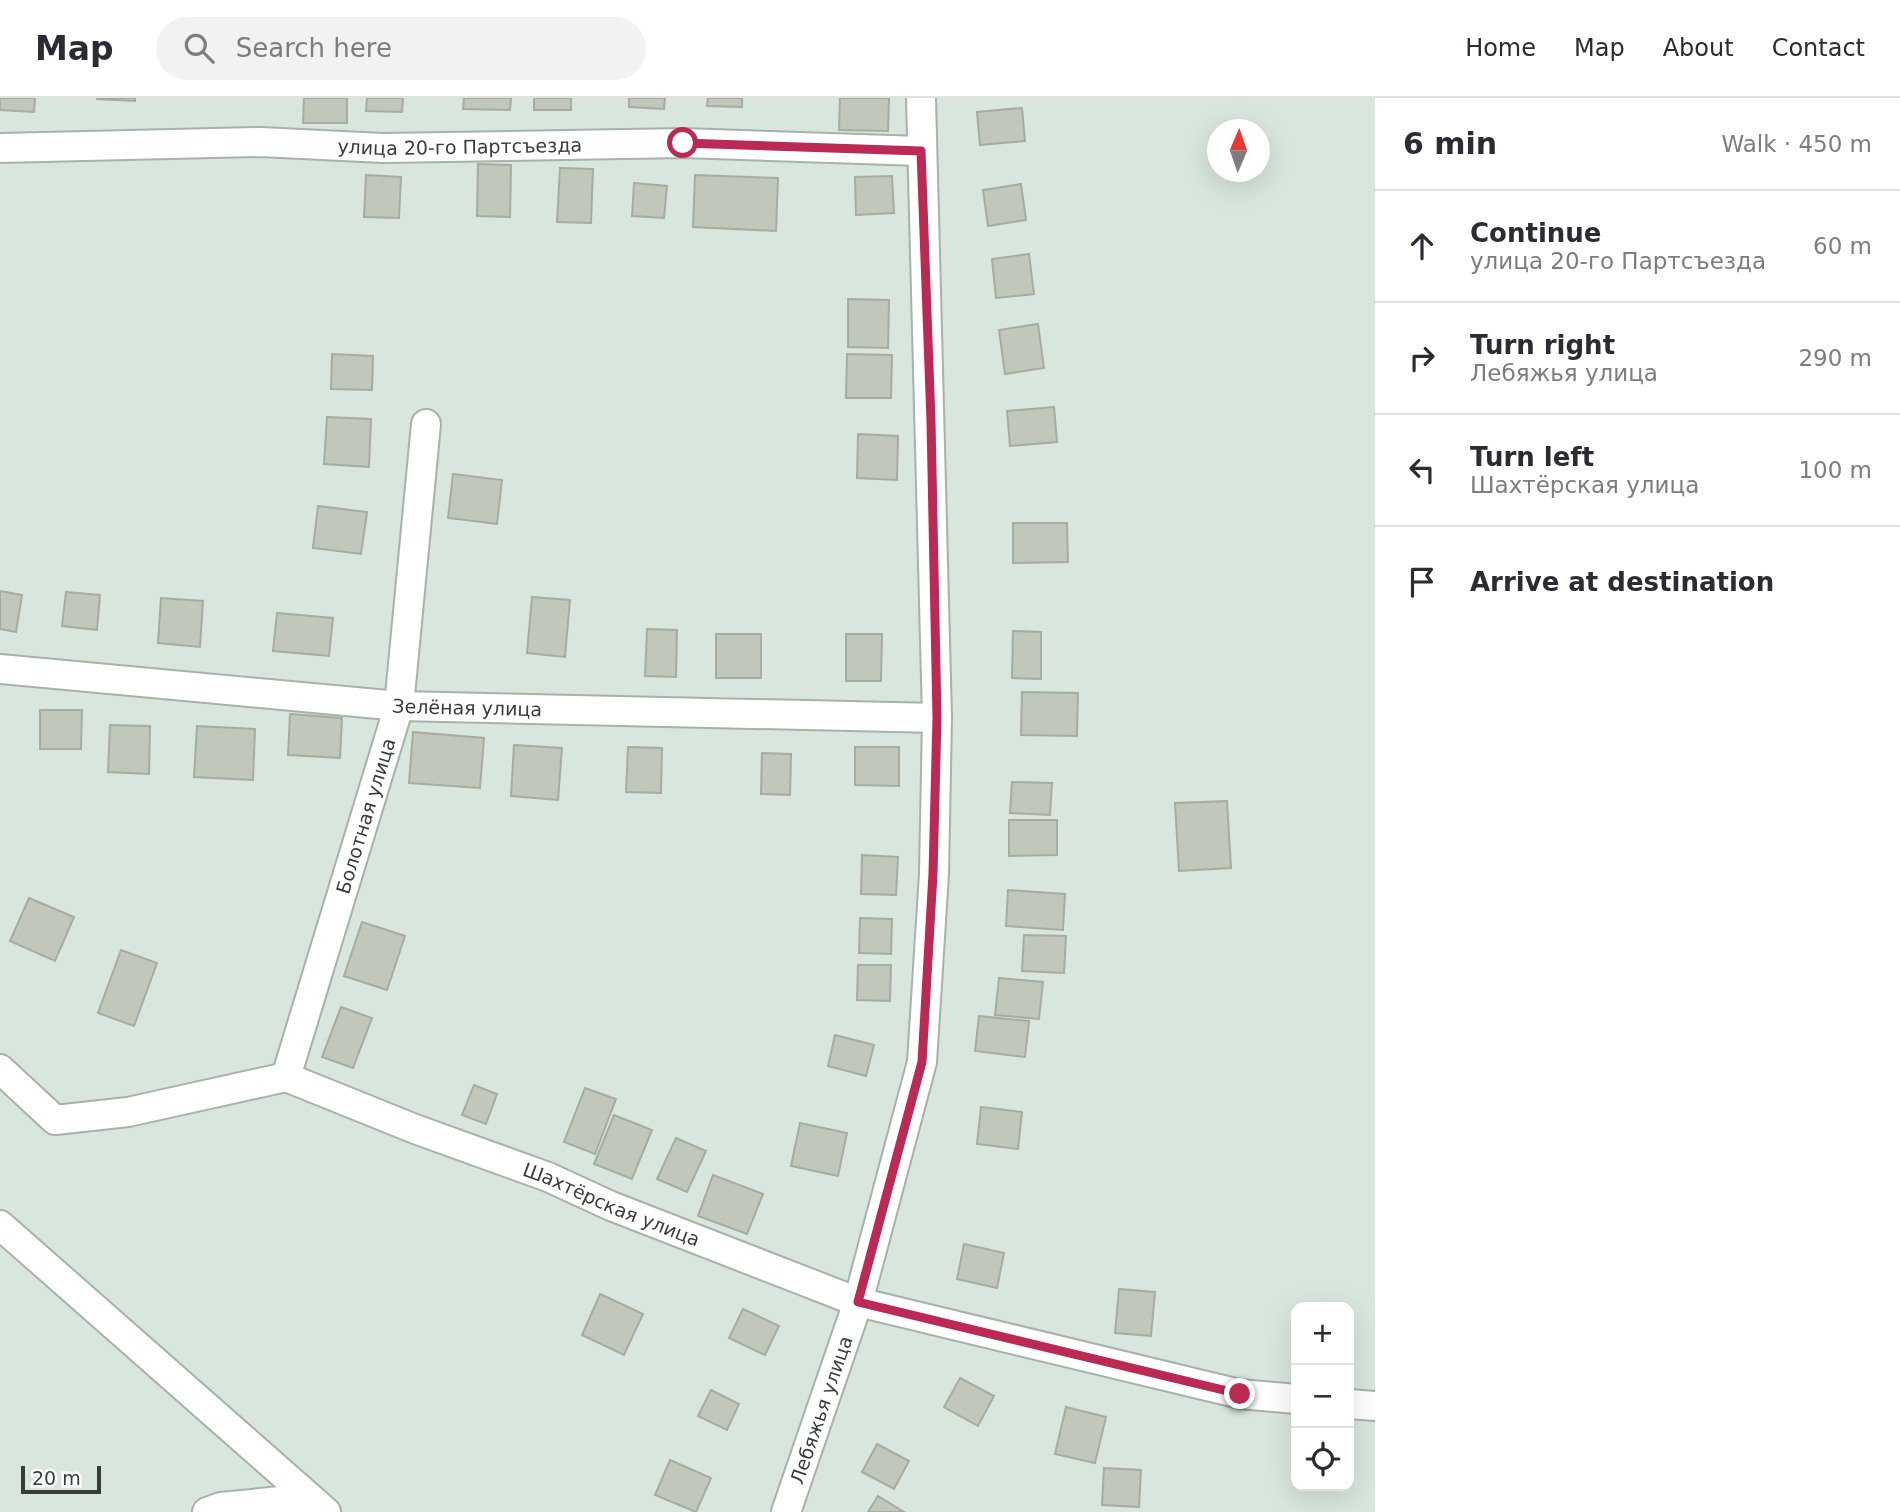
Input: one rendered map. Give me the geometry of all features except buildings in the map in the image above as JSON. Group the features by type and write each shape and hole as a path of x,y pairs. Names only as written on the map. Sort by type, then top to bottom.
{"street":[{"name":"Лебяжья улица","path":"786,1512 858,1302 922,1062 933,874 937,718 921,98"},
{"name":"улица 20-го Партсъезда","path":"0,148 261,142 383,148 683,143 921,151"},
{"name":"Болотная улица","path":"286,1077 399,706 426,424"},
{"name":"Зелёная улица","path":"0,669 399,706 937,718"},
{"path":"0,1069 55,1120 128,1112 286,1077"},
{"name":"Шахтёрская улица","path":"286,1077 415,1129 548,1177 611,1206 858,1302 1240,1394 1291,1399"},
{"path":"0,1225 318,1505"},
{"path":"1354,1404 1375,1406"},
{"path":"207,1512 222,1507 318,1505"}],"route":[{"path":"683,143 921,151 931,421 937,718 933,874 922,1062 858,1302 1240,1394"}]}
